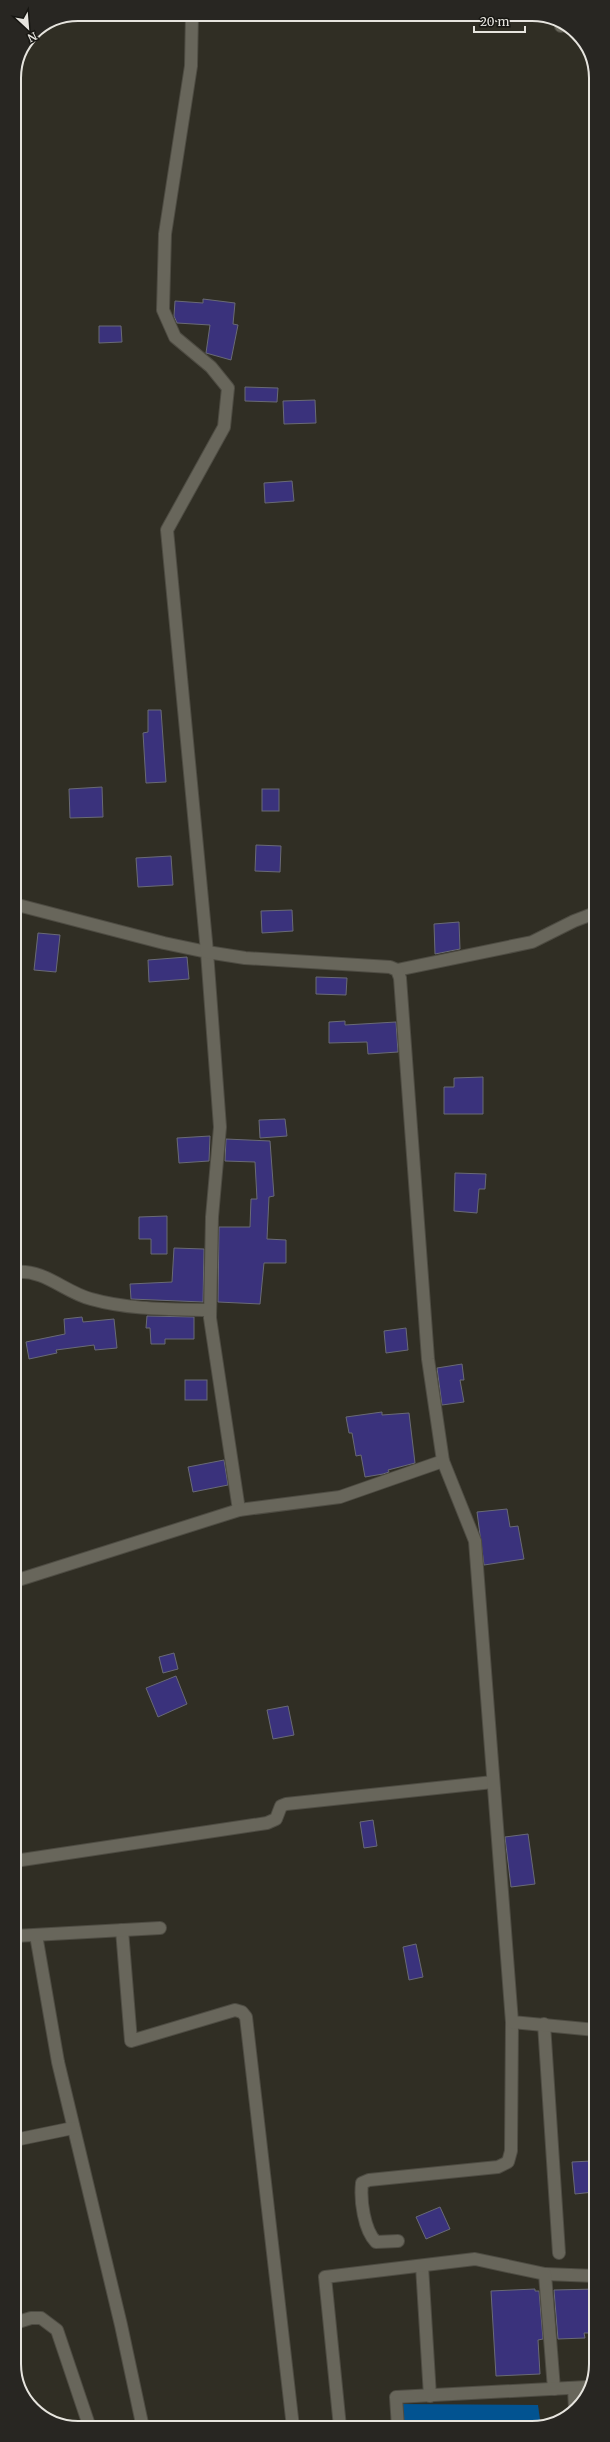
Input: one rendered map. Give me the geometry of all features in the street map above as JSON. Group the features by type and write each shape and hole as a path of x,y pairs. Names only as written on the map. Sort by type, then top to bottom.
{"street":[{"path":"192,21 192,66 165,234 163,310 175,337 211,367 228,388 224,427 167,530 207,952 220,1127 212,1217 210,1310 239,1510"},
{"path":"21,906 164,943 207,952 245,958 390,967 398,970 532,942 574,920 589,915"},
{"path":"398,970 400,978 428,1359 443,1461 474,1541 512,2022 511,2151 508,2162 498,2167 369,2180 362,2183 361,2194 370,2235 376,2242 398,2241"},
{"path":"21,1272 33,1272 44,1276 75,1294 127,1307 210,1310"},
{"path":"21,1579 239,1510 333,1499 443,1461"},
{"path":"21,1860 267,1823 276,1819 281,1806 286,1804 493,1782"},
{"path":"21,1936 160,1928"},
{"path":"122,1930 130,2041 234,2010 242,2012 246,2017 292,2421"},
{"path":"36,1935 58,2062 122,2325 142,2421"},
{"path":"512,2022 589,2029"},
{"path":"544,2024 559,2253"},
{"path":"21,2139 73,2128"},
{"path":"339,2421 325,2277 475,2259 545,2274 589,2276"},
{"path":"422,2266 430,2396"},
{"path":"545,2274 554,2389"},
{"path":"21,2321 31,2318 42,2318 51,2323 57,2330 88,2421"},
{"path":"574,2388 575,2402"},
{"path":"398,2421 396,2397 583,2388"}],"water":[{"path":"399,2404 538,2405 540,2420 532,2421 400,2421"}],"building":[{"path":"203,299 235,303 233,324 238,325 231,360 206,353 210,325 177,323 174,316 175,301 203,303"},
{"path":"99,326 121,326 122,342 99,343"},
{"path":"245,387 278,388 277,402 245,401"},
{"path":"315,400 316,423 284,424 283,401"},
{"path":"292,481 294,501 265,503 264,483"},
{"path":"148,710 161,710 166,782 146,783 143,733 148,732"},
{"path":"102,787 103,817 70,818 69,789"},
{"path":"262,789 279,789 279,811 262,811"},
{"path":"256,845 281,846 280,872 255,871"},
{"path":"171,856 173,885 138,887 136,858"},
{"path":"292,910 293,931 262,933 261,911"},
{"path":"459,922 460,949 435,954 434,924"},
{"path":"38,933 60,935 56,972 34,970"},
{"path":"187,957 189,979 149,982 148,960"},
{"path":"316,977 347,978 346,995 316,994"},
{"path":"345,1021 345,1025 396,1022 398,1052 368,1054 367,1042 329,1043 329,1022"},
{"path":"483,1077 483,1114 444,1114 444,1087 454,1087 454,1078"},
{"path":"285,1119 287,1136 260,1138 259,1120"},
{"path":"210,1136 209,1161 179,1163 177,1138"},
{"path":"226,1139 270,1141 274,1196 269,1197 267,1239 286,1240 286,1263 264,1263 260,1304 218,1302 219,1227 250,1227 251,1199 257,1199 255,1162 225,1161"},
{"path":"455,1173 486,1174 485,1189 479,1189 477,1213 454,1211"},
{"path":"167,1216 167,1254 151,1254 151,1239 139,1239 139,1217"},
{"path":"174,1248 204,1249 203,1302 131,1299 130,1284 172,1282"},
{"path":"147,1316 194,1317 194,1339 165,1339 165,1344 151,1344 150,1328 146,1328"},
{"path":"82,1317 83,1322 114,1319 117,1348 95,1350 94,1345 56,1350 57,1353 29,1359 26,1342 65,1334 64,1319"},
{"path":"406,1328 408,1350 386,1353 384,1331"},
{"path":"462,1364 464,1380 460,1380 464,1402 442,1405 437,1368"},
{"path":"185,1380 207,1380 207,1400 185,1400"},
{"path":"382,1412 382,1415 409,1413 415,1463 388,1470 389,1472 383,1474 365,1477 361,1455 356,1456 352,1433 349,1433 346,1417"},
{"path":"224,1460 228,1485 193,1492 188,1467"},
{"path":"507,1509 510,1527 518,1526 524,1559 484,1565 477,1512"},
{"path":"174,1653 178,1669 163,1673 159,1657"},
{"path":"176,1676 187,1704 158,1717 146,1688"},
{"path":"288,1706 294,1735 273,1739 267,1710"},
{"path":"373,1820 377,1846 364,1848 360,1822"},
{"path":"528,1834 535,1884 511,1887 505,1837"},
{"path":"416,1944 423,1977 409,1980 403,1947"},
{"path":"589,2161 589,2193 575,2194 572,2162"},
{"path":"440,2207 450,2229 426,2239 416,2217"},
{"path":"535,2289 535,2291 539,2291 543,2339 538,2340 540,2374 496,2376 491,2291"},
{"path":"589,2289 589,2333 584,2333 585,2338 558,2339 554,2290"}]}
